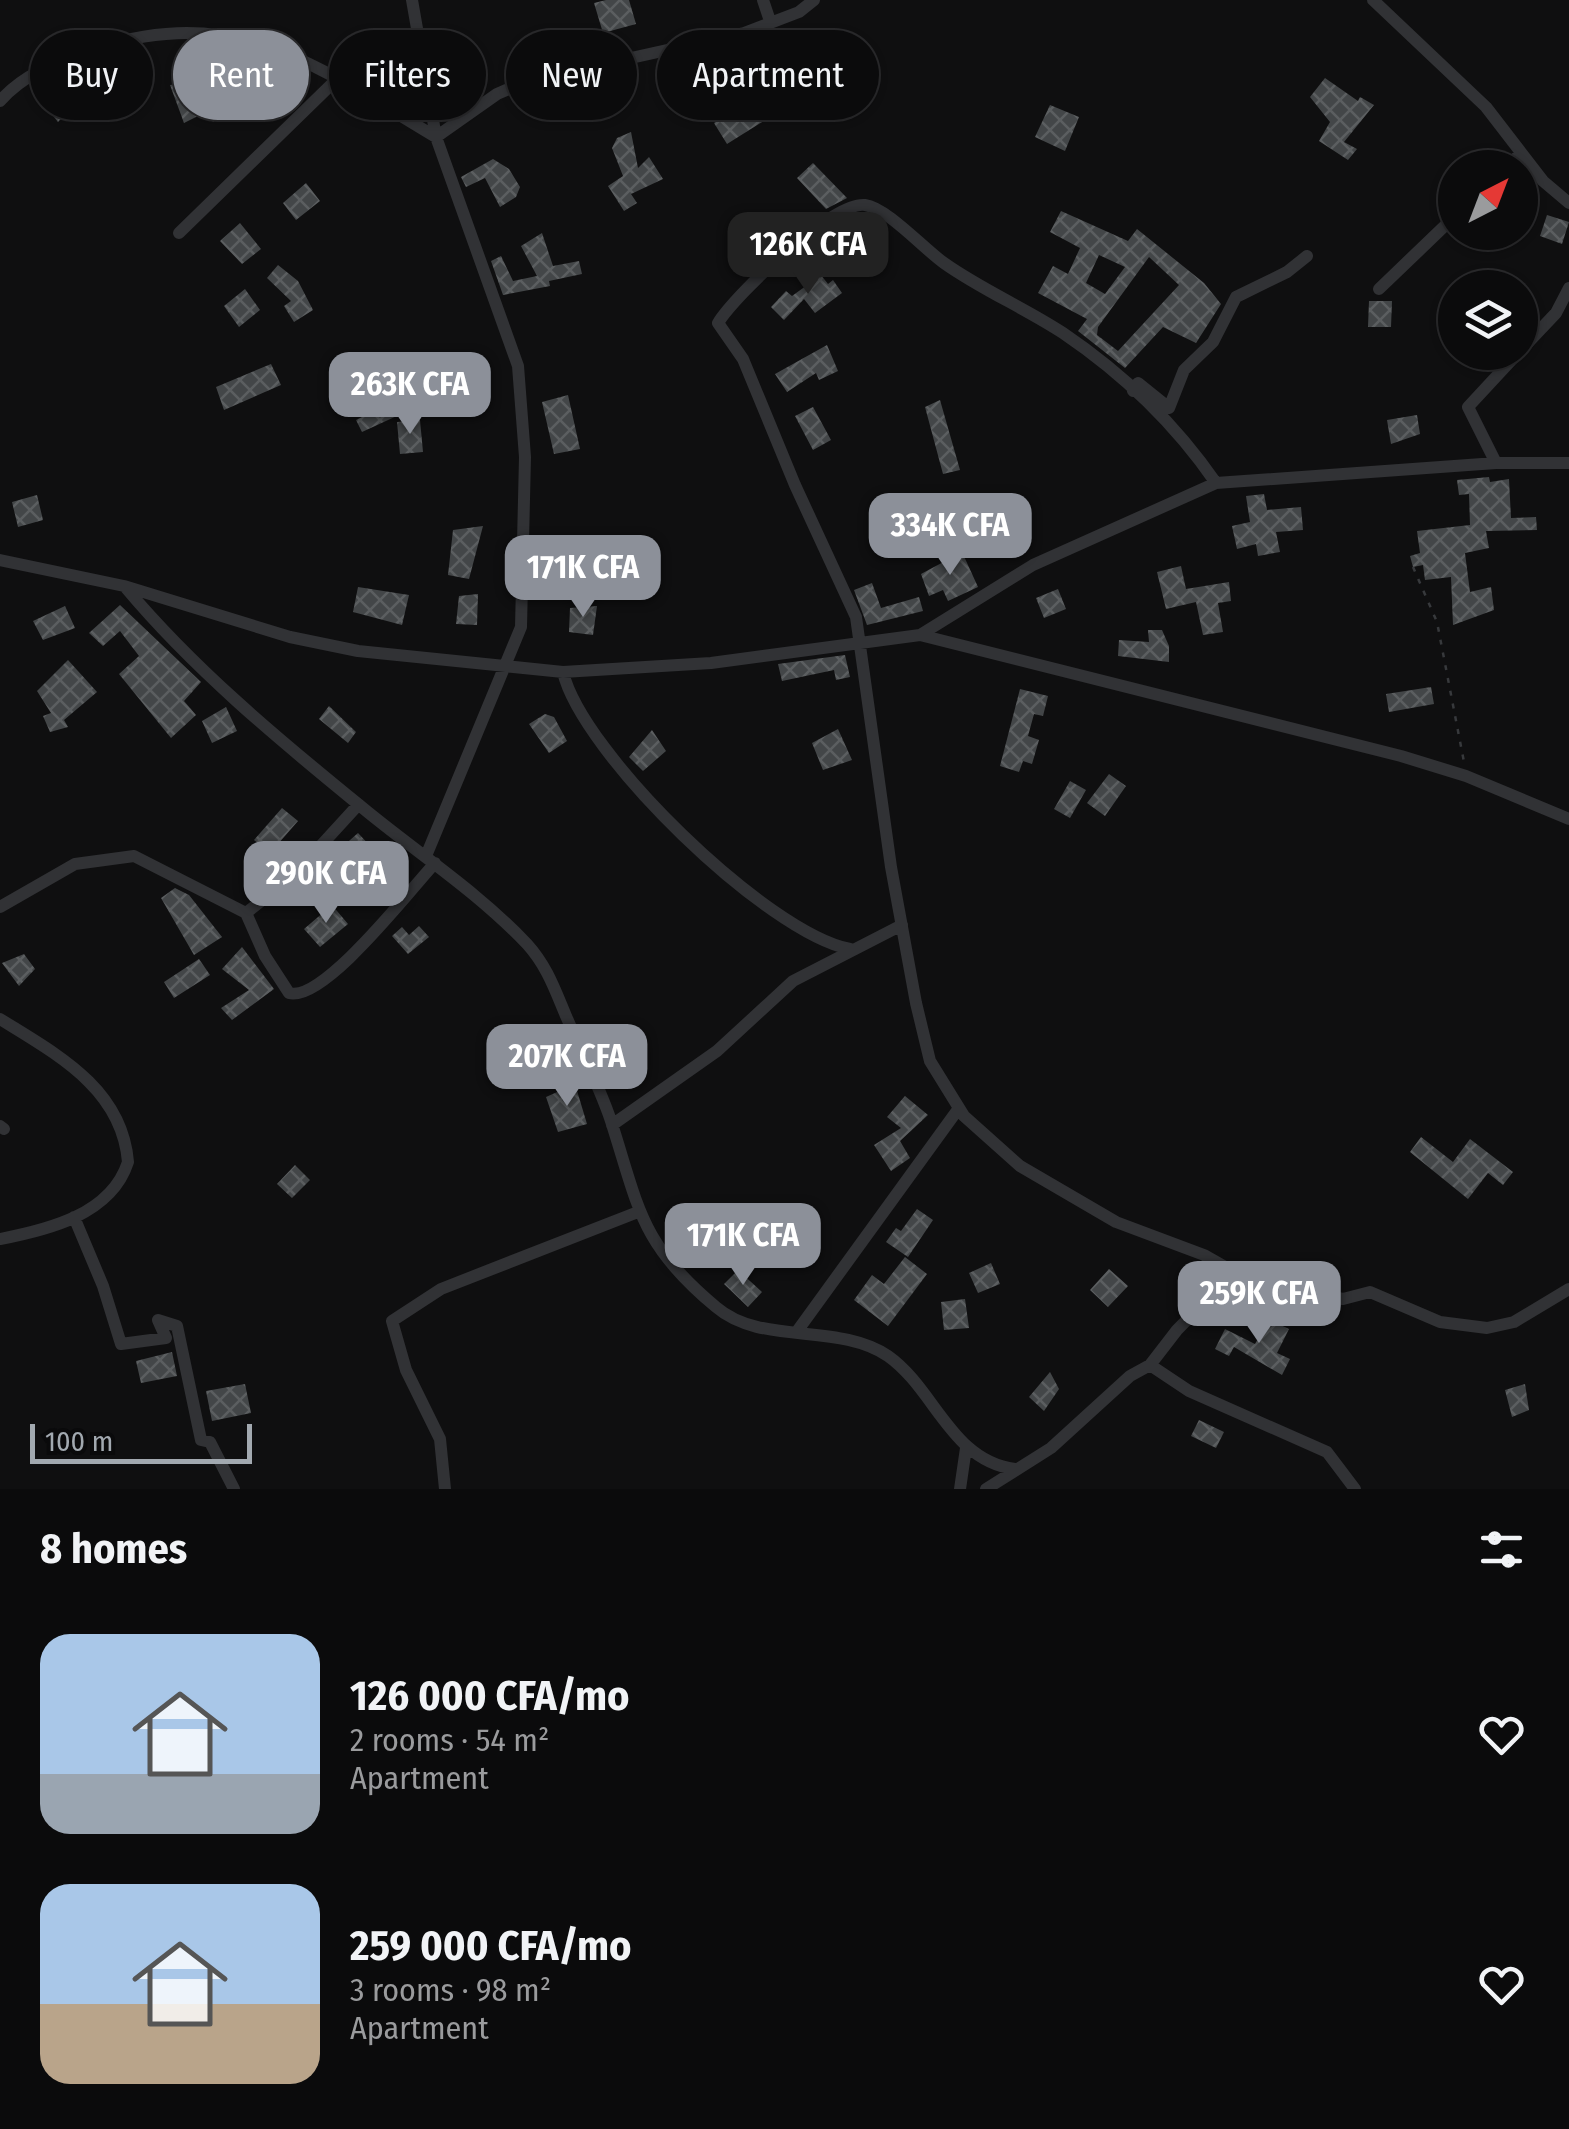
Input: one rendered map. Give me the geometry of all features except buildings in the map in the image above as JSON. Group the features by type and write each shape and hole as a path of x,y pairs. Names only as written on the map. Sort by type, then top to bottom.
{"street":[{"path":"0,907 75,864 134,856 246,912 284,988 300,996 344,963 431,859 521,627 525,578 522,396 510,338 436,137 412,0"},
{"path":"762,0 771,24"},
{"path":"436,137 497,94 527,81 771,24 814,0"},
{"path":"1373,0 1486,107 1519,150"},
{"path":"0,100 23,80 55,64 121,41 187,30 252,40 329,75"},
{"path":"179,232 329,87"},
{"path":"407,120 436,137"},
{"path":"1538,175 1569,203"},
{"path":"1216,482 1183,435 1062,332 945,264 868,205 851,206 836,216 742,292 724,314 719,329 743,359 794,486 856,617 902,925 930,1060 958,1108 988,1142 1066,1196 1234,1272 1343,1299 1370,1292 1418,1314 1475,1328 1514,1322 1569,1289"},
{"path":"1378,290 1438,232"},
{"path":"1133,391 1138,382 1169,408 1184,370 1212,342 1236,297 1287,272 1307,256"},
{"path":"1538,332 1556,313 1569,288"},
{"path":"1496,463 1468,407 1503,370"},
{"path":"920,634 1032,565 1216,482 1496,463 1569,462"},
{"path":"0,560 124,586 290,638 358,651 508,668 563,672 711,663 920,634 1316,733 1466,776 1569,819"},
{"path":"124,586 164,633 358,805 431,859 503,920 543,964 612,1125 638,1212 680,1273 731,1319 861,1344 888,1356 966,1448 990,1463 1014,1468"},
{"path":"563,672 567,690 612,758 735,882 800,930 850,950"},
{"path":"246,912 287,881 358,805"},
{"path":"612,1125 717,1051 793,982 902,925"},
{"path":"0,1019 87,1076 116,1121 126,1148 124,1174 74,1217 52,1230 0,1239"},
{"path":"798,1330 958,1108"},
{"path":"445,1489 440,1439 406,1370 392,1321 441,1288 638,1212"},
{"path":"74,1217 121,1344 166,1338 158,1320 176,1326 202,1440 210,1442 234,1489"},
{"path":"986,1489 1050,1448 1130,1376 1150,1365 1177,1330 1234,1272"},
{"path":"1150,1365 1189,1390 1326,1452 1354,1489"},
{"path":"960,1489 966,1448"}],"path":[{"path":"1413,567 1436,622 1466,776"}]}
